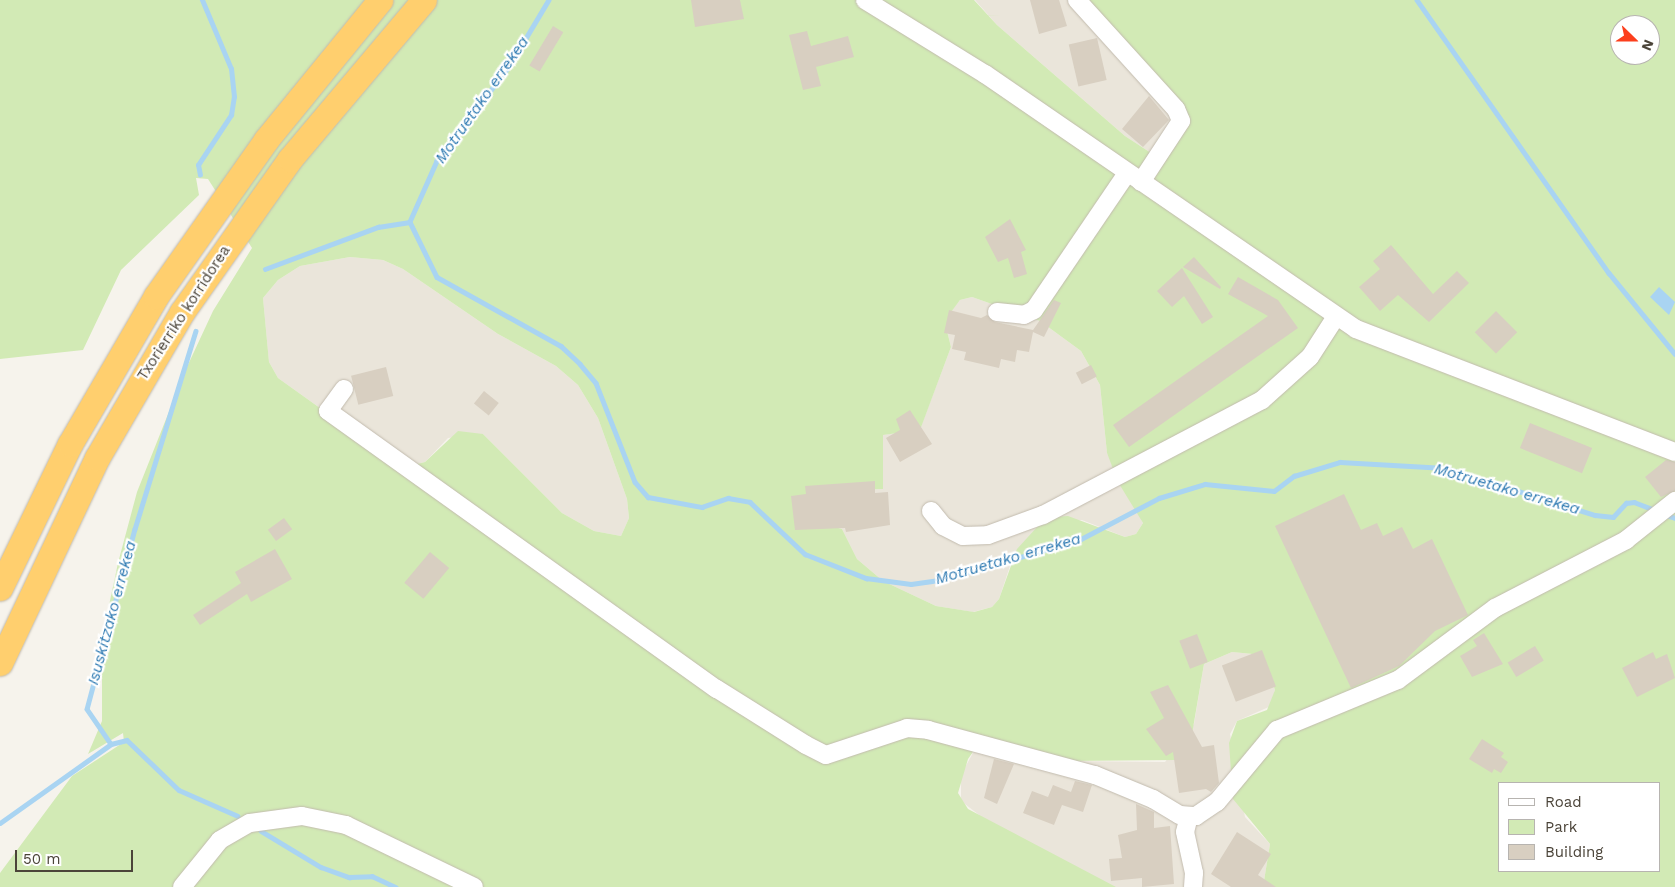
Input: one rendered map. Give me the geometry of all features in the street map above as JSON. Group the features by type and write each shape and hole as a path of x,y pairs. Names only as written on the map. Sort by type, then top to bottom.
{"highway":[{"name":"Txorierriko korridorea","path":"0,588 70,444 156,296 266,140 380,0"},
{"name":"Txorierriko korridorea","path":"0,663 97,458 182,312 290,159 424,0"}],"street":[{"path":"865,0 985,74 1335,318 1675,452"},
{"path":"997,312 1024,315 1034,310 1134,178 1181,121 1176,109 1077,0"},
{"path":"931,511 943,526 962,536 988,535 1043,515 1262,400 1310,357 1335,318"},
{"path":"344,389 328,411 717,689 806,745 826,755 907,728 928,730 1095,775 1189,816 1196,816 1217,802 1277,730 1398,680 1496,608 1626,540 1665,510"},
{"path":"182,887 220,840 250,823 302,816 346,825 474,887"},
{"path":"1189,816 1185,832 1194,873 1192,887"}],"shaded area":[{"path":"975,0 1079,0 1176,115 1151,153 1125,136 997,25"},
{"path":"350,257 383,260 403,269 498,334 556,366 578,385 598,418 627,499 629,518 621,536 594,531 562,513 483,434 448,438 425,462 413,465 387,456 278,378 269,362 263,298 278,280 300,266"},
{"path":"972,297 1040,321 1081,351 1100,385 1107,453 1143,523 1136,534 1125,537 1082,520 1038,526 1012,560 999,599 992,607 973,612 936,606 883,581 857,559 842,529 824,524 852,490 883,489 883,435 920,429 951,347 946,327 951,311 960,300"},
{"path":"1232,652 1253,654 1265,662 1275,690 1271,706 1237,721 1230,734 1245,817 1270,844 1263,887 1114,887 983,818 961,801 961,775 975,749 1065,761 1165,762 1194,724 1204,664"}],"green space":[{"path":"0,0 974,0 997,25 1125,136 1151,153 1176,122 1079,0 1675,0 1675,887 1263,887 1270,844 1233,799 1229,743 1237,721 1267,710 1275,690 1265,662 1253,654 1232,652 1204,664 1191,740 1175,760 1065,761 975,749 968,759 958,793 968,809 1116,887 0,887 0,873 72,776 124,742 123,733 88,754 102,721 102,638 118,563 137,492 186,369 213,311 252,248 208,179 196,178 199,195 121,270 83,350 0,359","holes":["350,257 383,260 403,269 498,334 556,366 578,385 598,418 627,499 629,518 621,536 594,531 562,513 483,434 458,431 425,462 413,465 387,456 278,378 269,362 263,298 278,280 300,266","972,297 1040,321 1081,351 1100,385 1107,453 1118,482 1143,523 1136,534 1125,537 1068,516 1054,517 1038,526 1017,549 999,599 992,607 974,612 936,606 883,581 857,559 842,529 824,524 852,490 883,489 883,435 920,430 951,347 946,327 951,312 960,300"]}],"water":[{"path":"1659,287 1675,302 1669,315 1650,297"}],"building":[{"path":"691,0 740,0 744,19 695,27"},
{"path":"1030,0 1059,0 1067,26 1039,34"},
{"path":"553,26 563,32 540,72 529,65"},
{"path":"807,31 811,46 848,36 854,57 816,67 821,86 803,90 789,35"},
{"path":"1097,38 1107,80 1078,86 1069,45"},
{"path":"1149,96 1169,120 1143,147 1122,129"},
{"path":"1010,219 1026,250 1021,252 1027,274 1014,278 1008,258 998,262 985,237"},
{"path":"1391,245 1433,294 1457,271 1469,283 1429,322 1398,295 1380,311 1359,287 1380,269 1373,261"},
{"path":"1194,257 1221,287 1220,289 1183,267"},
{"path":"1182,268 1213,317 1202,324 1184,296 1172,307 1157,291"},
{"path":"1238,277 1278,300 1298,328 1129,447 1113,425 1268,316 1228,294"},
{"path":"1054,300 1061,303 1044,337 1033,332 1029,352 1017,350 1015,362 1001,359 999,368 964,360 966,352 952,349 955,335 944,333 949,310 981,318 987,315 995,322 1033,330"},
{"path":"1496,311 1517,332 1496,353 1475,332"},
{"path":"1091,365 1097,377 1082,384 1076,373"},
{"path":"386,367 393,396 358,405 351,376"},
{"path":"484,391 499,403 489,415 474,403"},
{"path":"910,410 932,444 900,462 886,438 900,430 896,419"},
{"path":"1530,423 1592,448 1582,473 1520,448"},
{"path":"1666,460 1675,462 1675,491 1661,497 1645,477"},
{"path":"875,481 875,493 888,492 890,525 846,532 845,528 795,530 791,496 806,494 805,486"},
{"path":"1344,494 1361,530 1377,523 1383,536 1402,527 1413,549 1432,539 1468,615 1435,631 1399,666 1351,688 1275,526"},
{"path":"284,518 292,529 276,541 268,530"},
{"path":"275,549 292,579 251,602 247,594 200,625 193,615 241,583 235,572"},
{"path":"430,552 449,568 423,599 404,583"},
{"path":"1484,633 1503,664 1472,677 1460,656 1477,646 1473,640"},
{"path":"1197,634 1208,662 1190,669 1179,641"},
{"path":"1535,646 1544,661 1516,677 1508,662"},
{"path":"1262,650 1276,686 1236,702 1222,665"},
{"path":"1653,652 1656,659 1667,654 1675,678 1637,697 1622,668"},
{"path":"1168,685 1202,747 1214,745 1219,783 1211,792 1206,789 1179,793 1173,752 1166,756 1146,729 1164,718 1150,692"},
{"path":"1482,739 1504,753 1501,757 1508,762 1501,773 1494,769 1492,773 1469,759"},
{"path":"994,759 1014,764 997,804 984,798"},
{"path":"1075,781 1092,785 1083,812 1062,805 1054,825 1023,813 1032,791 1048,797 1053,785 1071,792"},
{"path":"1136,804 1154,812 1154,828 1170,826 1174,884 1142,887 1142,878 1111,881 1109,859 1122,858 1118,835 1137,830"},
{"path":"1237,832 1271,854 1258,875 1276,887 1231,887 1211,874"}],"waterway":[{"path":"200,175 198,165 231,115 234,97 231,69 202,0"},
{"name":"Motruetako errekea","path":"549,0 509,67 437,161 410,222 437,277 561,346 580,364 596,383 635,482 648,497 702,507 728,498 750,502 805,554 866,578 911,584 941,580 1079,540 1159,498 1205,484 1274,491 1294,476 1340,462 1445,468 1595,515 1613,517 1626,503 1634,502 1657,511"},
{"path":"1417,0 1609,273 1675,354"},
{"path":"265,269 378,227 410,222"},
{"name":"Isuskitzako errekea","path":"196,331 135,529 87,709 111,744 127,740 179,790 238,816"},
{"name":"Motruetako errekea","path":"1666,515 1675,518"},
{"path":"0,823 111,744"},
{"name":"Isuskitzako errekea","path":"261,831 321,867 349,877 372,876 396,887"}]}
